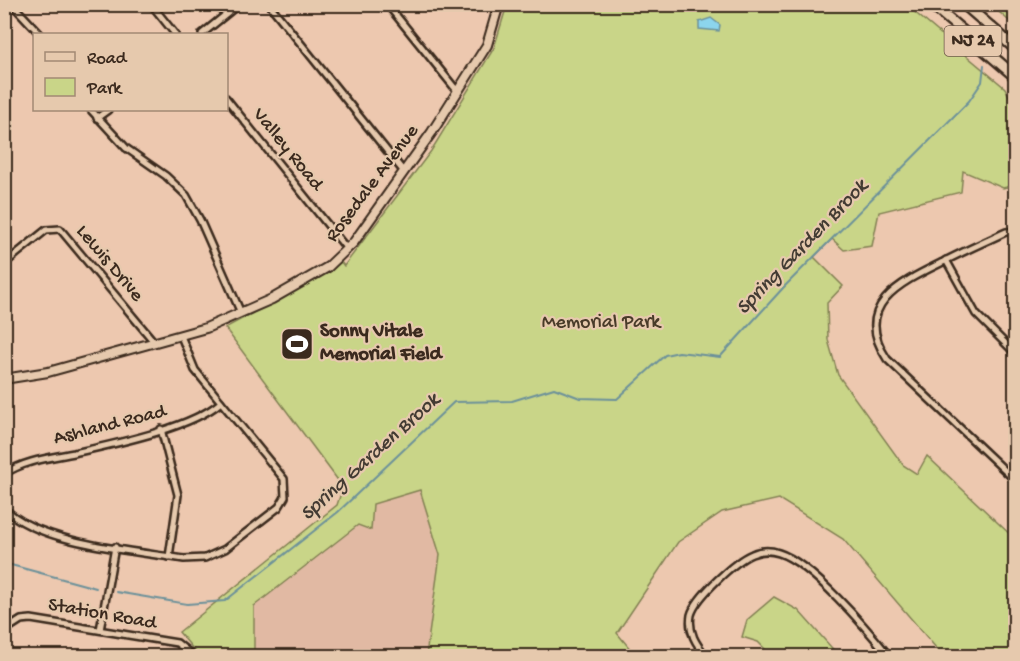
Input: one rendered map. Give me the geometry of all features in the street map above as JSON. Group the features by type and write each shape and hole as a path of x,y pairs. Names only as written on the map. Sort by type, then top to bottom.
{"highway":[{"name":"NJ 24","path":"932,4 1016,77"},
{"name":"NJ 24","path":"964,4 1016,49"}],"street":[{"path":"12,4 39,33"},
{"path":"151,4 174,33"},
{"path":"203,33 239,4"},
{"path":"269,4 404,172"},
{"path":"387,4 458,92"},
{"name":"Rosedale Avenue","path":"4,379 48,372 181,336 287,292 328,267 347,249 404,172 458,92 487,45 499,4"},
{"name":"Valley Road","path":"228,100 347,249"},
{"path":"92,111 126,147 166,176 186,195 200,220 241,313"},
{"path":"97,118 107,111"},
{"name":"Lewis Drive","path":"4,264 46,230 60,229 155,343"},
{"path":"1016,231 1006,232 902,282 888,294 877,317 879,343 892,364 1016,480"},
{"path":"946,260 976,314 1016,354"},
{"path":"4,507 20,522 42,533 115,548 194,559 225,549 279,507 285,496 286,484 281,474 195,370 181,336"},
{"name":"Ashland Road","path":"4,474 39,459 74,453 204,416 221,402"},
{"path":"161,429 178,495 169,557"},
{"path":"100,630 115,548"},
{"path":"706,657 697,646 691,631 694,607 704,593 743,558 769,551 794,560 832,593 856,617 889,657"},
{"name":"Station Road","path":"4,631 28,619 177,644 193,657"}],"shaded area":[{"path":"420,490 440,555 426,656 254,656 254,606 358,525 372,504"}],"green space":[{"name":"Memorial Park","path":"507,5 906,5 1005,88 1015,108 1015,185 1003,188 963,171 961,192 879,212 872,246 844,250 832,239 814,257 843,286 827,303 828,340 838,375 903,465 917,474 927,456 1015,539 1015,656 943,656 843,539 779,499 722,512 678,542 617,633 636,656 426,656 440,555 420,490 373,504 371,530 358,525 254,606 254,656 199,656 179,632 337,505 343,487 225,328 331,271 341,262 344,266 431,151 494,48"},
{"path":"991,5 1015,5 1015,26"},
{"path":"774,597 798,610 839,656 792,656 784,651 772,656 758,642 742,637 747,620"}],"water":[{"path":"711,18 720,25 719,31 699,29 699,22"}],"waterway":[{"name":"Spring Garden Brook","path":"1012,32 1016,26"},
{"name":"Spring Garden Brook","path":"116,592 187,604 225,601 338,512 454,402 512,401 554,388 580,398 617,399 665,355 679,352 720,357 783,288 969,101 982,82 984,65"},
{"name":"Spring Garden Brook","path":"4,560 11,565 96,588"}],"place":[{"name":"Sonny Vitale Memorial Field","path":"297,344"}]}
